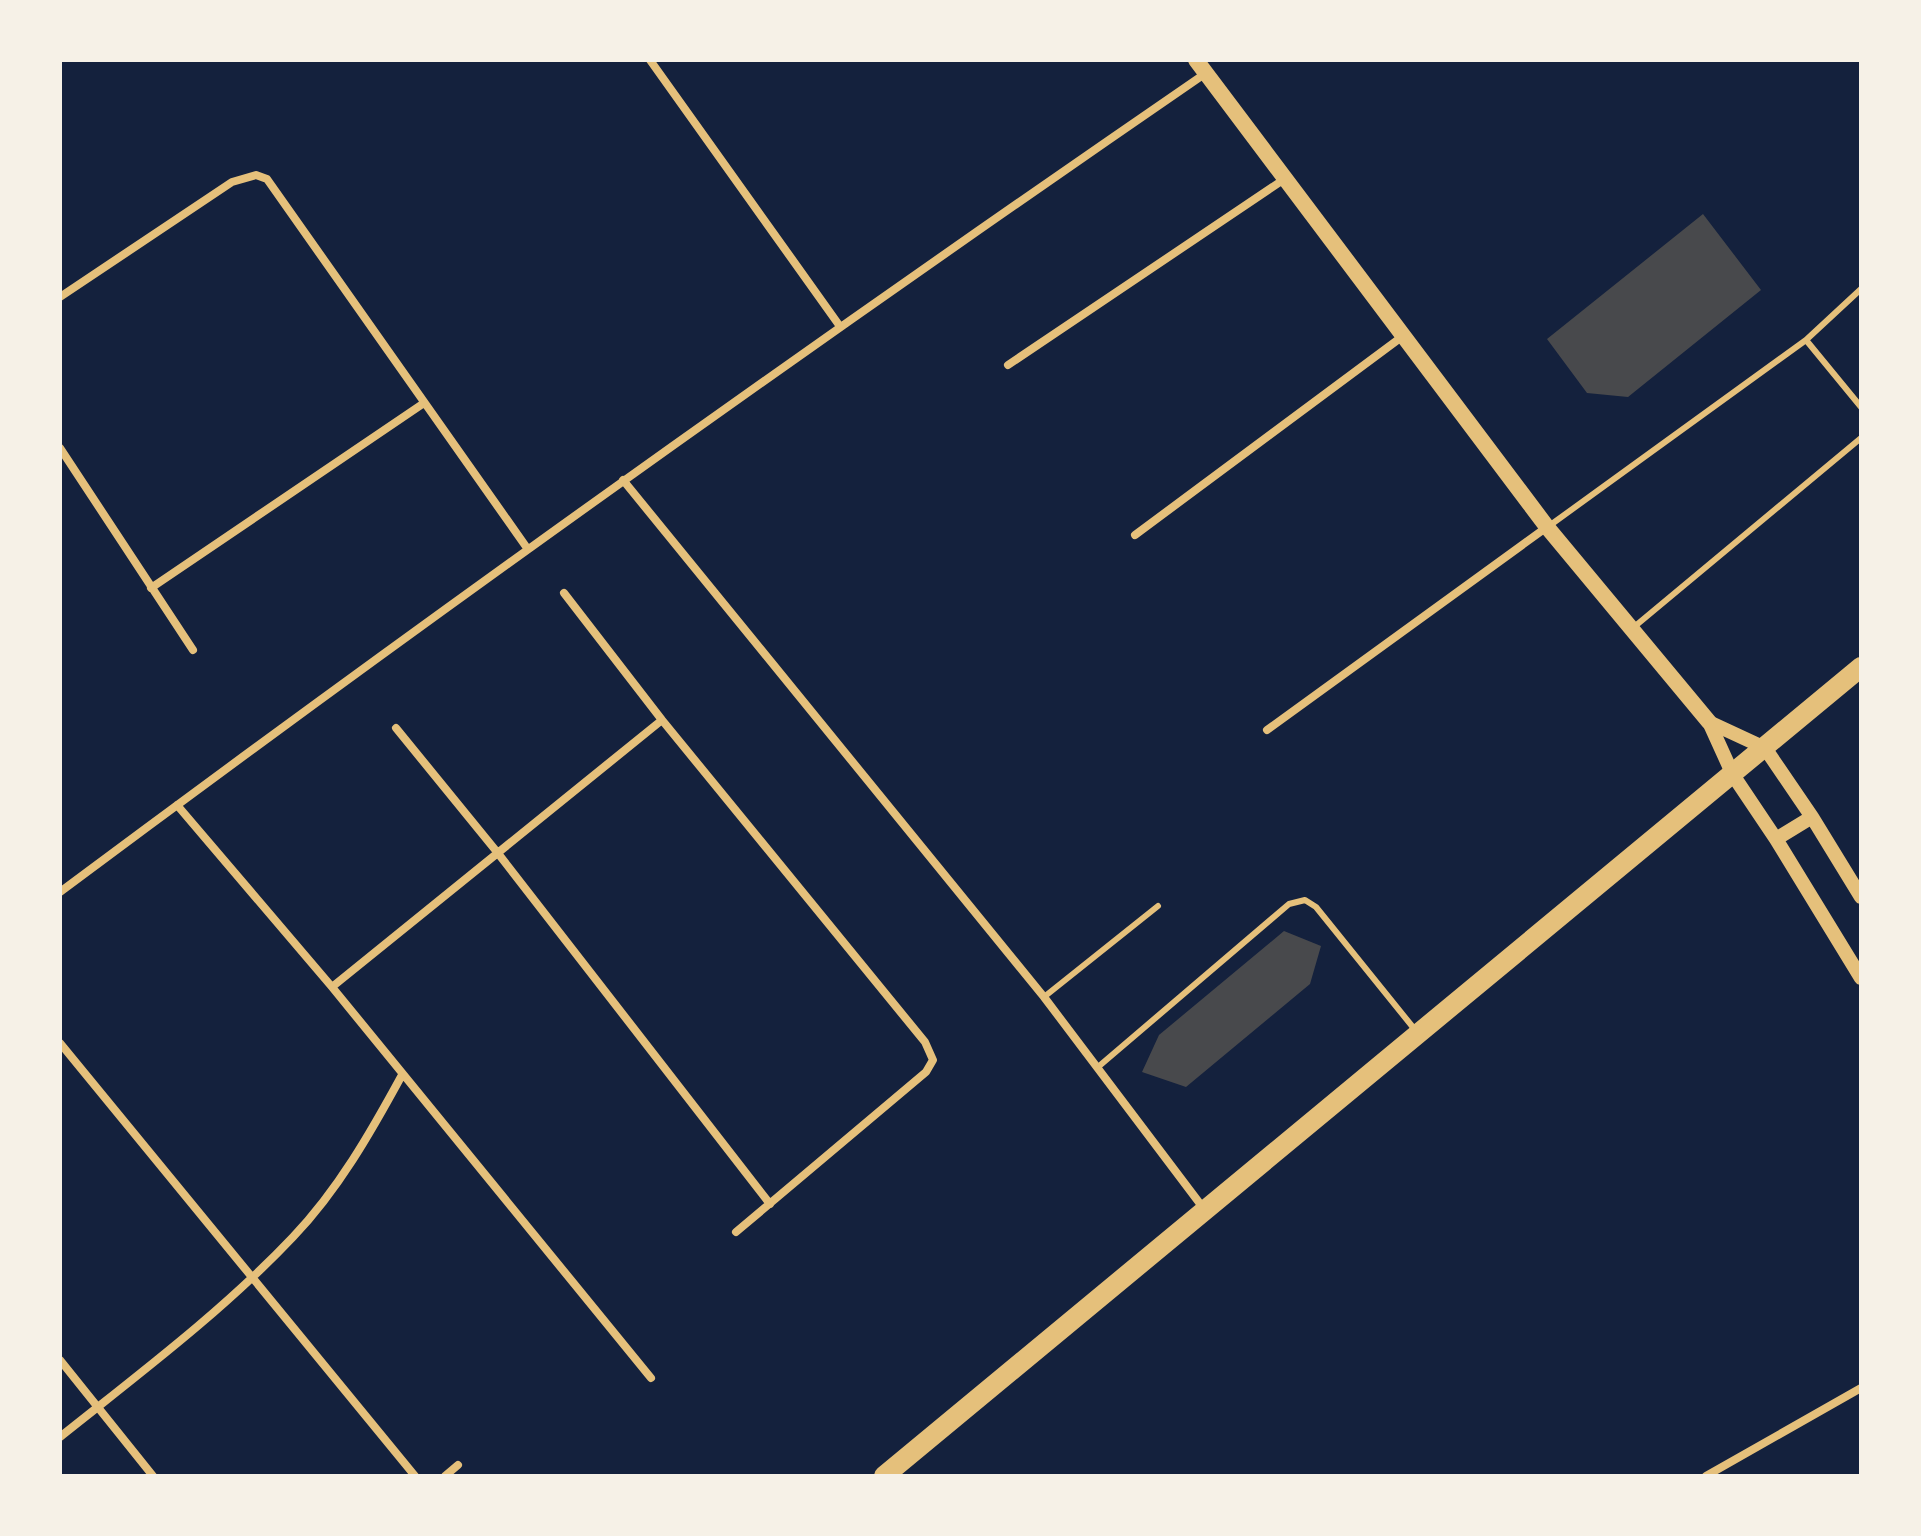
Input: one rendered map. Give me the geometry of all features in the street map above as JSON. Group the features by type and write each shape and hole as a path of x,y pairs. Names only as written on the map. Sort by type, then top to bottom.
{"main road":[{"path":"1201,66 1547,527 1709,722"},
{"path":"884,1476 1861,667"}],"street":[{"path":"650,60 839,325"},
{"path":"60,892 527,548 1201,66"},
{"path":"60,297 232,182 256,175 267,179 527,548"},
{"path":"1008,365 1286,178"},
{"path":"1135,535 1403,336"},
{"path":"151,588 424,403"},
{"path":"60,448 193,650"},
{"path":"623,480 1044,997 1204,1209"},
{"path":"1267,730 1547,527"},
{"path":"564,593 662,720 925,1042 933,1060 926,1072 736,1232"},
{"path":"332,987 662,720"},
{"path":"1709,722 1765,748 1861,897"},
{"path":"1709,722 1733,775 1861,978"},
{"path":"396,728 497,852 770,1204"},
{"path":"177,805 332,987 651,1378"},
{"path":"1776,839 1812,817"},
{"path":"60,1043 415,1476"},
{"path":"60,1437 254,1276 294,1236 338,1182 402,1075"},
{"path":"60,1360 153,1476"},
{"path":"1706,1476 1861,1388"},
{"path":"445,1476 458,1465"}],"lane":[{"path":"1547,527 1806,340 1861,289"},
{"path":"1806,340 1861,407"},
{"path":"1631,629 1861,438"},
{"path":"1098,1067 1289,904 1305,900 1316,907 1418,1034"},
{"path":"1044,997 1158,906"}],"building":[{"path":"1703,214 1761,290 1628,397 1587,393 1547,339"},
{"path":"1284,931 1321,946 1310,984 1186,1087 1142,1072 1159,1035"}]}
